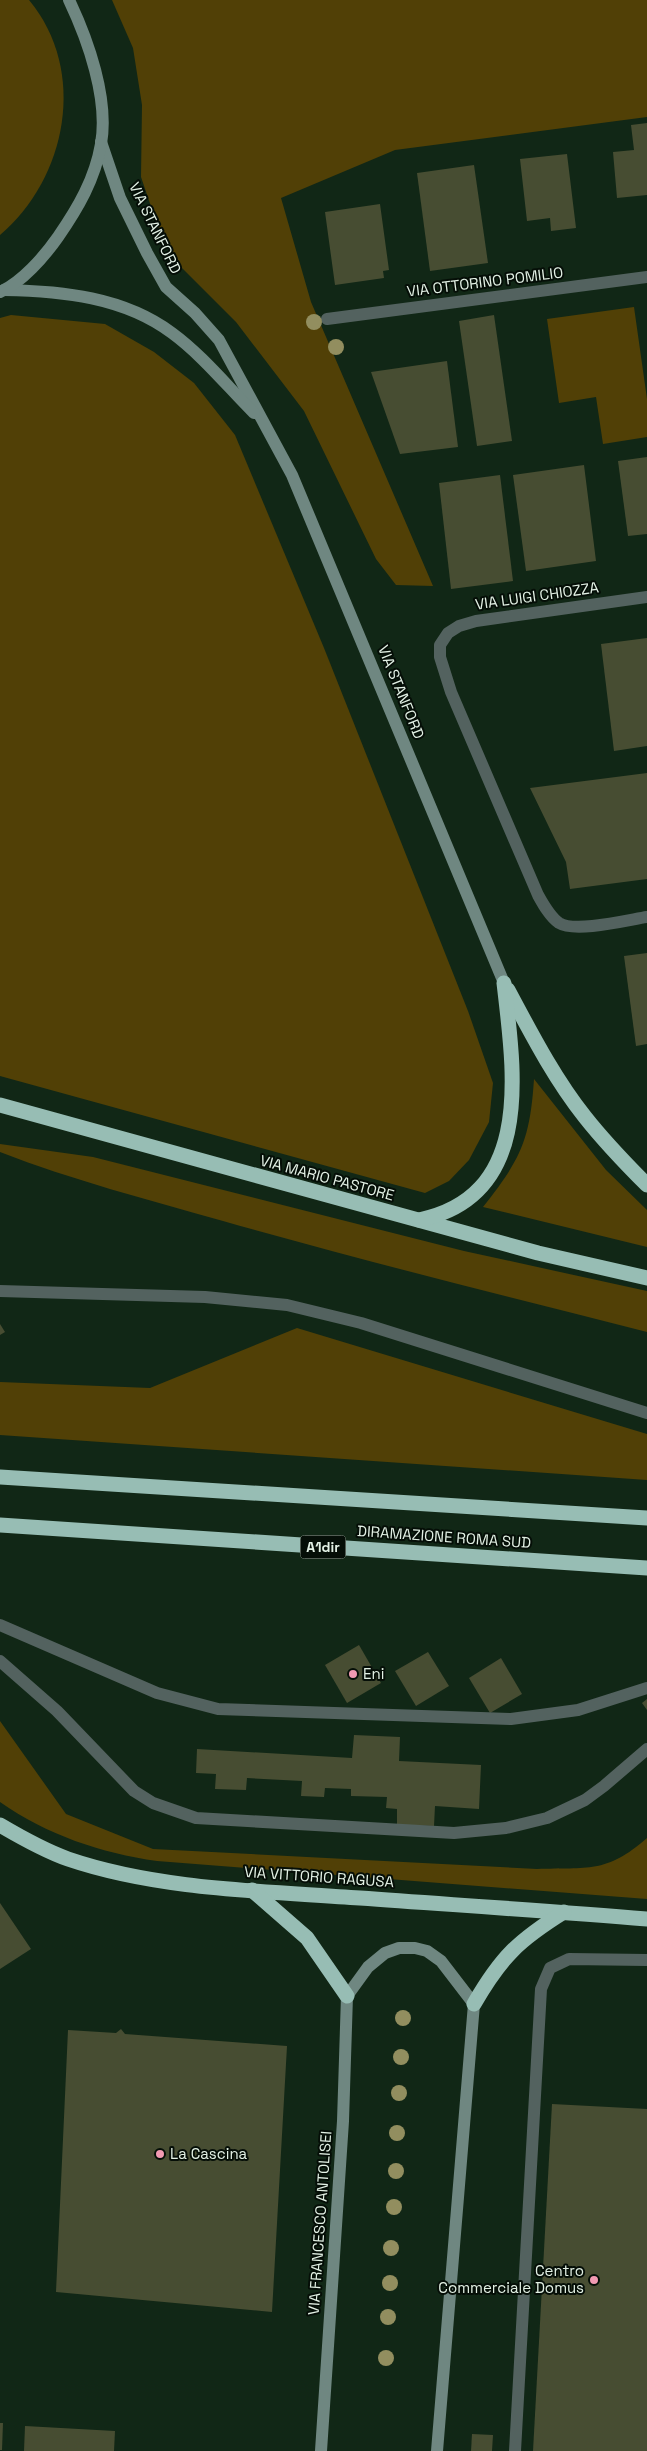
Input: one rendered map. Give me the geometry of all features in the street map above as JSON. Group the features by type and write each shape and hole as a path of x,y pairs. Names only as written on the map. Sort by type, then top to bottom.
{"highway":[{"path":"504,983 543,1054 576,1104 613,1151 647,1185"},
{"path":"366,1207 419,1220 437,1216 454,1209 468,1198 491,1174 506,1141 512,1106 512,1049 504,983"},
{"name":"VIA MARIO PASTORE","path":"0,1105 538,1253 647,1278"},
{"path":"0,1477 647,1518"},
{"name":"DIRAMAZIONE ROMA SUD","path":"0,1525 647,1568"},
{"name":"VIA VITTORIO RAGUSA","path":"0,1825 39,1846 93,1866 160,1880 252,1890 647,1919"},
{"path":"252,1890 307,1938 347,1996"},
{"path":"474,2004 491,1975 511,1950 535,1930 564,1912"}],"street":[{"path":"2,291 28,271 51,247 71,218 87,188 101,142 98,84 84,33 69,0"},
{"name":"VIA STANFORD","path":"101,142 120,198 166,287 195,313 219,340 280,452 308,511 504,983"},
{"name":"VIA OTTORINO POMILIO","path":"327,319 647,277"},
{"name":"VIA STANFORD","path":"2,291 68,294 116,304 136,312 172,333 260,418"},
{"name":"VIA LUIGI CHIOZZA","path":"647,597 476,621 459,626 448,633 440,645 440,657 444,674 458,710 538,895 560,923 581,926 647,917"},
{"path":"0,1291 205,1297 287,1305 361,1323 647,1414"},
{"path":"0,1625 157,1693 218,1709 511,1719 578,1710 647,1688"},
{"path":"0,1661 57,1710 134,1790 153,1803 196,1818 454,1833 506,1828 548,1818 585,1800 647,1749"},
{"path":"347,1996 368,1967 384,1953 399,1948 414,1948 427,1951 441,1960 474,2004 437,2451"},
{"path":"515,2451 540,1989 550,1968 568,1959 647,1960"},
{"name":"VIA FRANCESCO ANTOLISEI","path":"321,2451 343,2121 347,1996"}],"shaded area":[{"path":"0,0 29,0 47,28 59,59 63,91 62,123 54,154 41,184 23,211 0,235"},
{"path":"112,0 647,0 647,117 395,150 281,198 311,302 433,586 396,585 376,559 304,411 236,322 176,262 159,230 141,177 142,105 133,48"},
{"path":"634,307 647,399 647,437 603,444 596,397 559,403 547,319"},
{"path":"11,315 105,324 154,352 194,383 235,435 324,648 468,1011 493,1083 489,1122 469,1160 449,1181 425,1193 0,1076 0,318"},
{"path":"534,1079 606,1170 647,1210 647,1247 483,1207 506,1175 521,1148 530,1118"},
{"path":"0,1144 93,1157 464,1251 647,1291 647,1332 276,1236 83,1181 0,1152"},
{"path":"297,1328 647,1434 647,1480 0,1435 0,1382 150,1388"},
{"path":"0,1721 66,1814 153,1849 537,1869 583,1868 608,1863 620,1858 647,1838 647,1899 157,1861 95,1848 36,1824 0,1802"}],"building":[{"path":"647,123 647,195 617,198 613,152 634,150 631,125"},
{"path":"567,154 576,228 551,231 550,218 527,221 520,159"},
{"path":"474,165 488,263 430,271 417,173"},
{"path":"380,204 389,270 383,271 384,278 335,285 325,212"},
{"path":"494,315 512,441 477,446 459,321"},
{"path":"447,361 458,447 400,454 371,372"},
{"path":"647,457 647,534 628,536 618,461"},
{"path":"584,465 596,561 526,571 513,475"},
{"path":"500,475 513,581 451,589 439,483"},
{"path":"647,638 647,746 614,751 601,644"},
{"path":"647,773 647,879 570,889 566,862 530,788"},
{"path":"647,953 647,1044 636,1046 624,956"},
{"path":"0,1324 5,1332 0,1335"},
{"name":"Eni","path":"359,1645 381,1683 347,1703 325,1665"},
{"name":"Eni","path":"428,1652 449,1686 416,1706 395,1671"},
{"path":"501,1658 522,1694 490,1713 469,1678"},
{"path":"647,1699 647,1710 642,1703"},
{"path":"354,1735 400,1737 399,1761 481,1765 479,1809 435,1806 434,1826 397,1825 397,1809 386,1808 387,1797 351,1796 351,1789 325,1788 324,1797 301,1796 302,1781 247,1778 246,1790 215,1789 216,1774 196,1773 197,1749 352,1758"},
{"path":"0,1903 31,1949 0,1969"},
{"path":"121,2029 125,2034 287,2046 272,2312 56,2292 68,2030 116,2033"},
{"name":"Centro Commerciale Domus","path":"552,2104 647,2109 647,2451 533,2451"},
{"path":"0,2423 3,2423 2,2450 0,2450"},
{"path":"25,2426 115,2431 114,2451 24,2451"},
{"path":"472,2434 493,2435 492,2451 471,2451"}],"place":[{"name":"Eni","path":"353,1674"},
{"name":"La Cascina","path":"160,2154"},
{"name":"Centro Commerciale Domus","path":"594,2280"}]}
